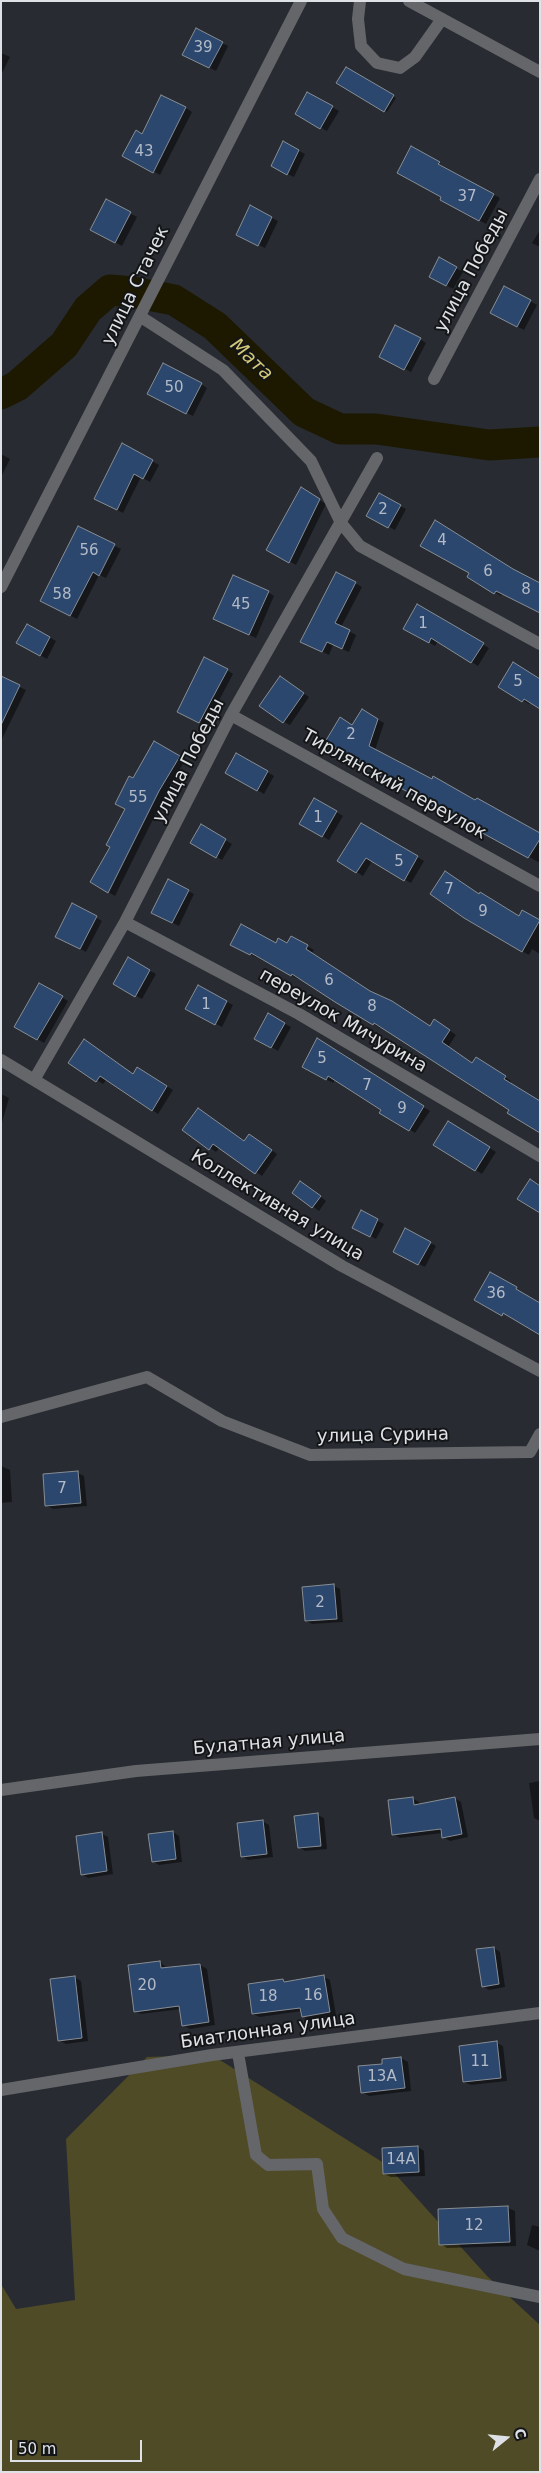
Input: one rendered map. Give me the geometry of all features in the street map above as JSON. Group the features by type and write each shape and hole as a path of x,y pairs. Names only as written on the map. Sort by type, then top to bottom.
{"street":[{"name":"улица Стачек","path":"1,587 141,317 160,274 301,1"},
{"path":"360,1 358,19 361,46 377,63 400,68 415,57 442,19"},
{"path":"409,1 540,72"},
{"name":"улица Победы","path":"434,379 540,179"},
{"path":"141,317 223,370 311,461 341,523 360,546 540,644"},
{"name":"улица Победы","path":"34,1080 125,922 231,715 377,458"},
{"name":"Тирлянский переулок","path":"231,715 540,886"},
{"name":"переулок Мичурина","path":"125,922 299,1014 540,1156"},
{"name":"Коллективная улица","path":"1,1060 342,1266 540,1371"},
{"name":"улица Сурина","path":"1,1417 147,1377 222,1421 310,1455 530,1452 540,1434"},
{"name":"Булатная улица","path":"1,1790 136,1771 540,1739"},
{"name":"Биатлонная улица","path":"1,2090 238,2053 540,2013"},
{"path":"238,2053 256,2155 268,2165 317,2164 323,2209 342,2238 404,2269 540,2297"}],"shaded area":[{"path":"212,2055 387,2165 487,2276 540,2325 540,2472 1,2472 1,2284 16,2309 75,2300 66,2139 147,2057"}],"building":[{"path":"196,28 223,42 209,68 182,55"},
{"path":"346,67 394,95 384,112 336,83"},
{"path":"307,92 333,106 320,129 295,114"},
{"path":"161,95 186,107 153,173 122,156 136,130 142,134"},
{"path":"283,141 299,150 287,175 271,166"},
{"path":"411,146 440,162 438,164 494,194 479,221 440,200 441,197 397,173"},
{"path":"106,199 131,212 115,243 90,230"},
{"path":"250,205 272,217 258,246 236,235"},
{"path":"439,257 457,267 446,286 429,277"},
{"path":"504,286 531,300 517,327 490,313"},
{"path":"395,325 421,338 404,370 379,357"},
{"path":"163,363 202,383 186,414 147,394"},
{"path":"122,443 153,460 143,479 134,474 117,510 94,499"},
{"path":"301,487 320,499 289,563 266,550"},
{"path":"379,493 401,505 388,528 366,516"},
{"path":"435,520 513,569 540,583 540,613 496,591 494,594 467,577 469,573 420,546"},
{"path":"78,526 115,544 99,576 93,572 70,616 40,601"},
{"path":"336,572 356,582 335,623 350,630 342,649 327,642 322,652 300,642"},
{"path":"233,575 269,591 249,635 213,619"},
{"path":"417,604 484,643 471,663 431,638 429,643 403,629"},
{"path":"27,624 50,637 40,656 16,643"},
{"path":"204,657 228,669 199,723 177,712"},
{"path":"513,662 540,679 540,709 524,699 522,702 498,687"},
{"path":"1,676 20,685 1,725"},
{"path":"280,676 304,693 283,723 259,706"},
{"path":"362,709 378,719 369,746 432,779 433,776 475,800 477,798 540,833 540,839 528,858 375,774 376,772 325,742 340,717 352,725"},
{"path":"154,741 180,756 159,791 108,893 90,882 110,847 106,845 125,809 115,804 129,776 133,778"},
{"path":"236,753 268,771 257,791 225,773"},
{"path":"314,798 337,811 322,837 299,824"},
{"path":"361,823 418,856 404,881 366,858 356,873 337,861"},
{"path":"201,824 226,839 216,858 190,843"},
{"path":"445,871 479,894 480,892 519,916 522,910 540,920 522,952 464,918 430,894"},
{"path":"168,879 189,890 172,923 151,913"},
{"path":"72,903 97,916 80,949 55,937"},
{"path":"241,924 276,943 278,938 287,943 291,936 308,945 306,949 370,991 392,1001 430,1026 434,1019 450,1030 442,1042 472,1063 476,1057 506,1076 504,1079 540,1101 540,1133 507,1113 509,1110 374,1023 373,1025 292,974 291,976 251,953 250,955 230,945"},
{"path":"128,957 150,970 135,997 113,984"},
{"path":"39,983 63,996 37,1040 14,1027"},
{"path":"198,985 227,1001 215,1025 185,1009"},
{"path":"268,1013 285,1023 271,1048 254,1039"},
{"path":"317,1038 424,1106 409,1131 379,1113 381,1110 328,1076 326,1080 302,1067"},
{"path":"84,1039 133,1074 137,1067 167,1086 152,1111 100,1076 96,1082 68,1063"},
{"path":"198,1108 244,1141 249,1134 272,1150 255,1174 213,1144 209,1150 182,1130"},
{"path":"448,1121 490,1147 475,1171 433,1145"},
{"path":"530,1179 540,1186 540,1213 517,1199"},
{"path":"300,1181 321,1196 312,1208 292,1193"},
{"path":"361,1210 378,1219 370,1237 352,1228"},
{"path":"405,1228 431,1242 418,1265 393,1252"},
{"path":"490,1272 540,1303 540,1335 503,1313 502,1316 474,1300"},
{"path":"78,1471 81,1503 45,1506 43,1474"},
{"path":"334,1584 337,1619 305,1621 302,1587"},
{"path":"413,1797 414,1805 455,1797 462,1834 442,1838 441,1829 392,1835 388,1800"},
{"path":"318,1813 321,1846 298,1848 294,1816"},
{"path":"263,1820 267,1854 241,1857 237,1823"},
{"path":"173,1831 176,1859 152,1862 148,1834"},
{"path":"102,1832 107,1871 81,1875 76,1836"},
{"path":"494,1947 499,1984 482,1987 476,1949"},
{"path":"160,1961 161,1968 200,1964 209,2022 182,2026 179,2006 134,2012 128,1965"},
{"path":"324,1975 330,2012 302,2017 300,2008 252,2014 248,1984 283,1979 284,1982"},
{"path":"75,1976 82,2038 58,2041 50,1979"},
{"path":"497,2041 501,2078 463,2082 459,2046"},
{"path":"401,2057 405,2088 361,2093 358,2066 382,2064 382,2059"},
{"path":"418,2146 419,2172 383,2174 382,2148"},
{"path":"508,2206 510,2242 439,2245 438,2209"}],"waterway":[{"name":"Мата","path":"1,394 17,386 64,345 88,309 110,290 133,292 174,300 215,326 304,412 340,429 376,429 489,445 540,442"}]}
